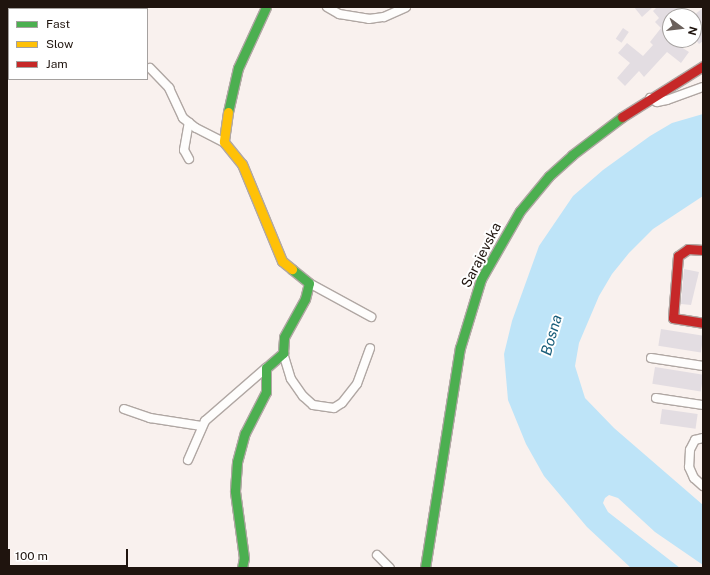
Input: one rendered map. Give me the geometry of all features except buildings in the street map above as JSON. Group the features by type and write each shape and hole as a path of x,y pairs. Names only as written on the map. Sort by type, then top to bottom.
{"street":[{"path":"224,142 229,100 238,68 266,7"},
{"path":"327,7 339,14 369,19 384,17 406,7"},
{"name":"Sarajevska","path":"425,568 460,348 482,279 520,211 549,176 572,154 650,98 703,66"},
{"path":"150,68 160,76 169,88 179,113 189,122 224,142 242,164 282,261 310,283 371,317"},
{"path":"650,98 658,102 703,87"},
{"path":"189,122 184,150 189,159"},
{"path":"703,250 688,249 678,256 673,318 703,323"},
{"path":"310,283 305,299 284,337 283,353 291,379 303,396 313,405 334,408 342,404 357,384 370,348"},
{"path":"188,460 201,426 211,414 283,353"},
{"path":"651,358 703,366"},
{"path":"242,568 244,558 235,491 237,462 245,434 266,392 268,384 266,368"},
{"path":"656,398 703,405"},
{"path":"124,409 150,418 201,426"},
{"path":"703,438 696,440 690,450 689,467 703,486"},
{"path":"376,555 390,568"}],"water":[{"name":"Bosna","path":"703,114 703,196 653,229 629,253 612,274 599,296 579,343 575,366 585,398 614,428 703,505 703,565 655,532 618,498 609,495 605,498 603,503 608,512 680,568 631,568 587,527 544,476 526,444 508,400 504,354 512,321 539,246 573,196 603,170 650,136 672,123"}],"traffic: fast":[{"path":"228,112 238,68 266,7"},
{"path":"425,568 460,348 481,279 520,211 549,176 572,155 622,117"},
{"path":"242,568 244,558 235,491 237,462 245,433 266,392 266,368 283,353 284,337 305,299 309,283 292,269"}],"traffic: slow":[{"path":"228,112 224,142 242,164 282,261 292,269"}],"traffic: jam":[{"path":"622,117 703,66"},
{"path":"703,250 688,249 678,256 673,318 703,323"}]}
